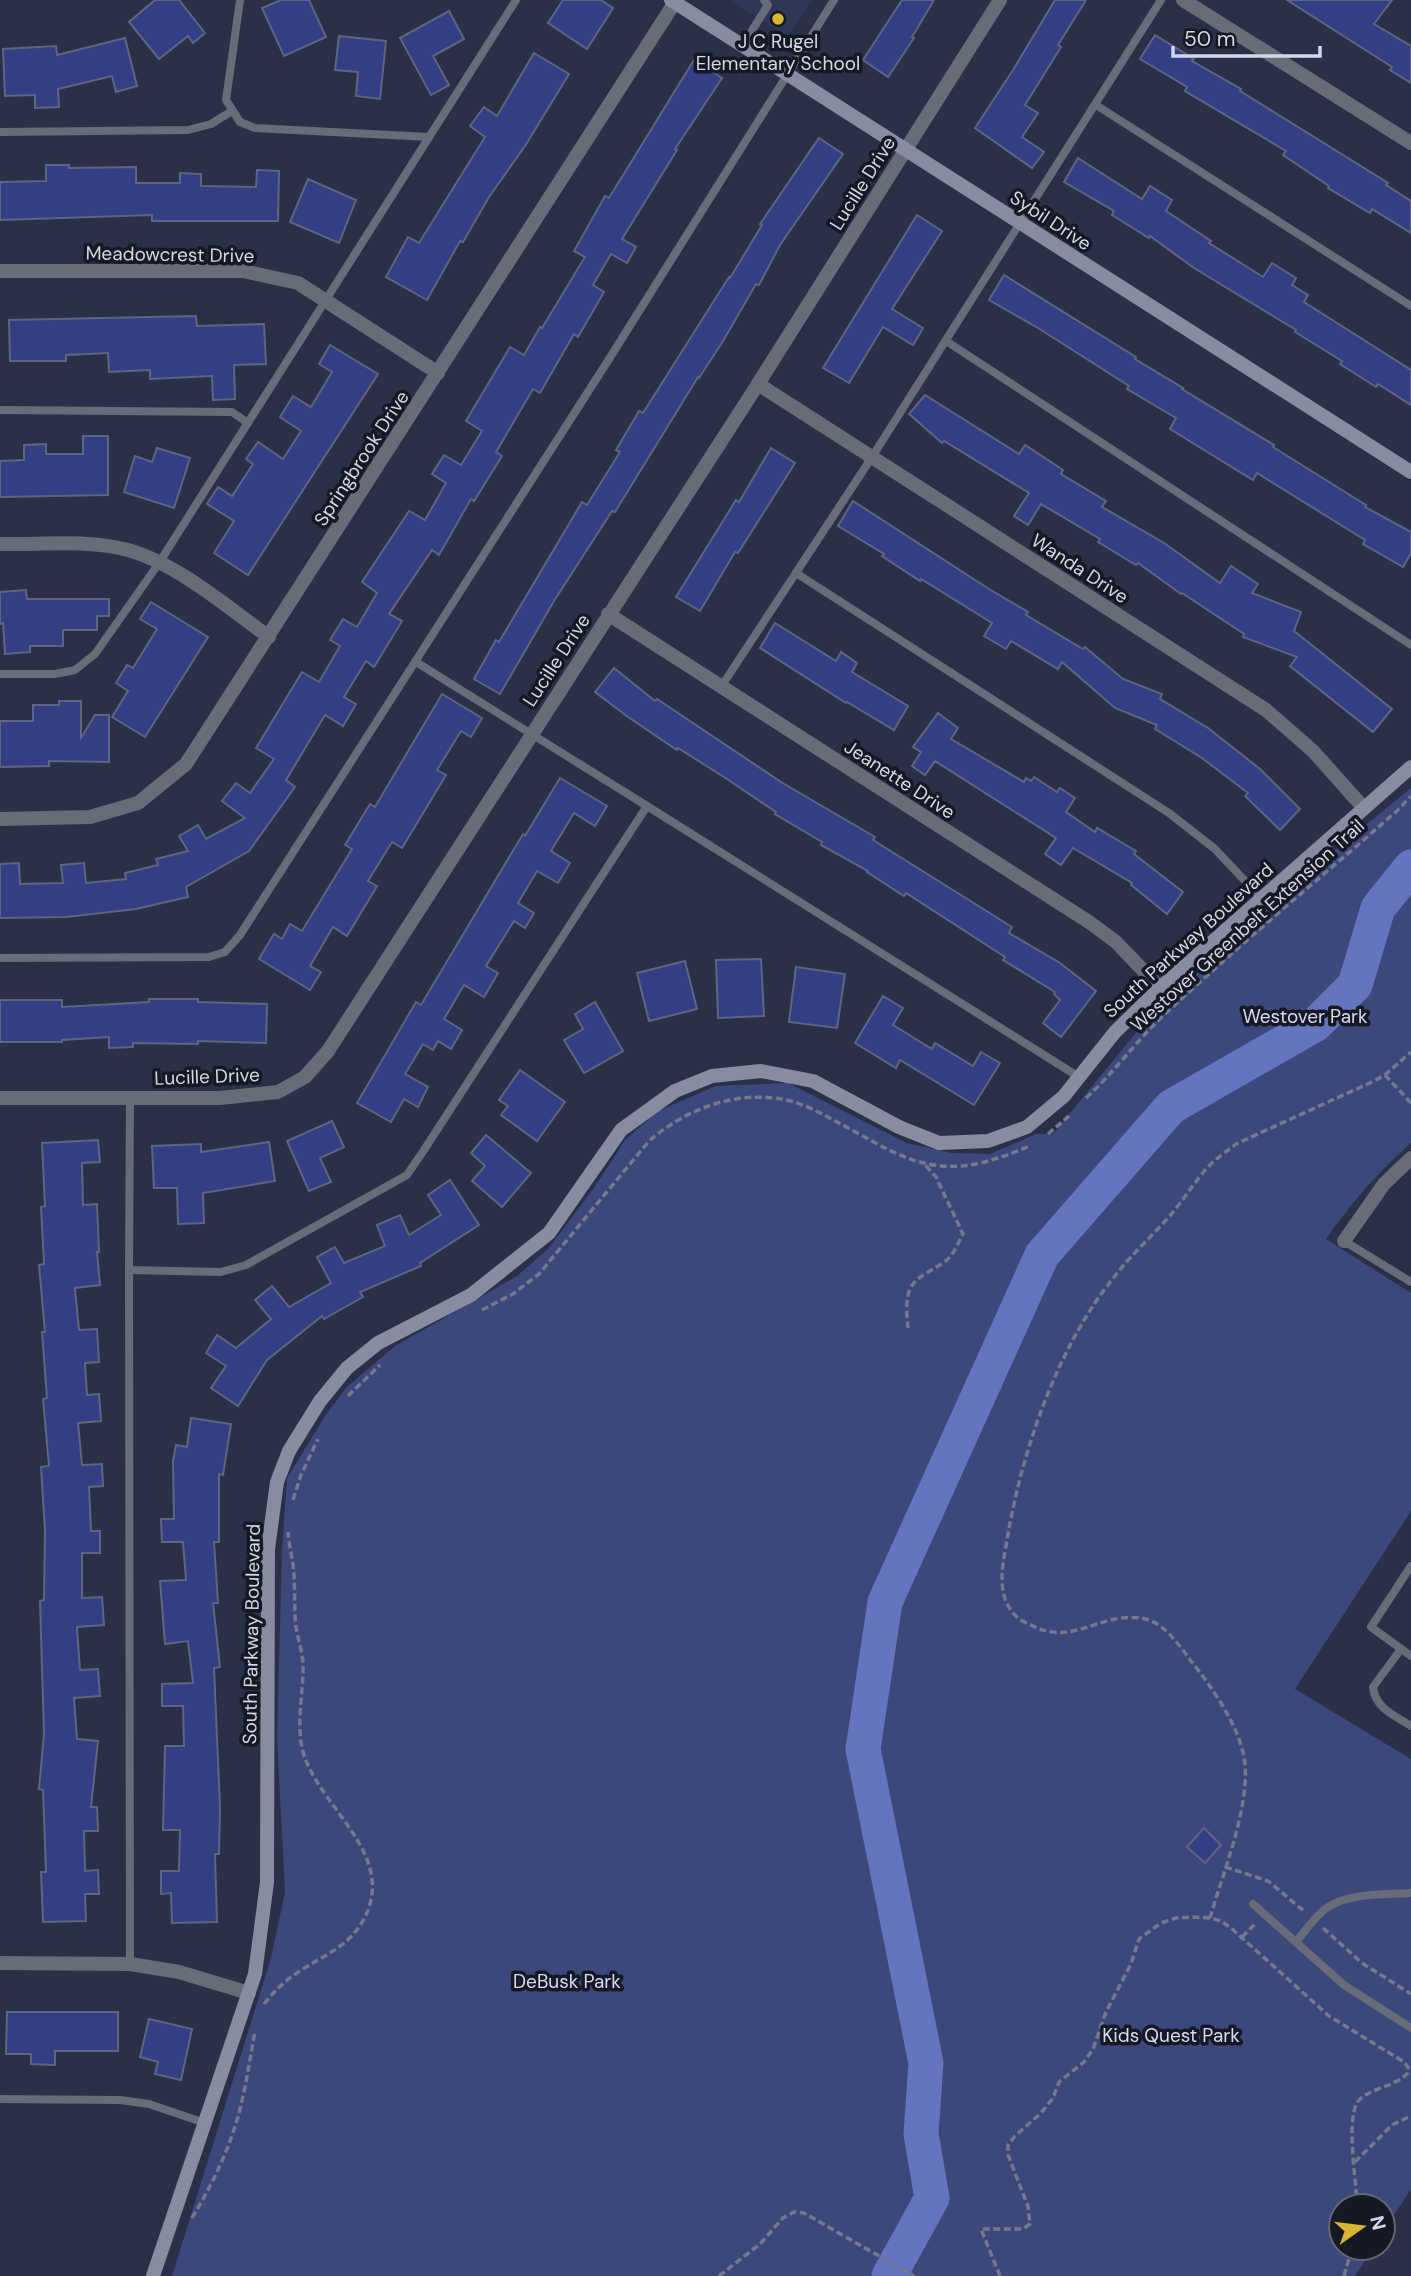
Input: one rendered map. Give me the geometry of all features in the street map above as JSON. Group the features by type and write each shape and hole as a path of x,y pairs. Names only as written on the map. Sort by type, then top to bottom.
{"street":[{"name":"Lucille Drive","path":"0,1098 220,1098 278,1092 305,1077 328,1051 758,384 1000,0"},
{"path":"1183,0 1411,143"},
{"name":"Sybil Drive","path":"673,1 1411,472"},
{"name":"Springbrook Drive","path":"0,819 90,817 138,803 186,764 673,1"},
{"name":"Meadowcrest Drive","path":"0,271 243,271 298,283 438,373"},
{"name":"Wanda Drive","path":"758,384 1266,710 1313,751 1363,807"},
{"path":"0,544 85,545 128,550 172,569 269,636"},
{"name":"Jeanette Drive","path":"608,614 1089,922 1116,942 1160,988"},
{"name":"South Parkway Boulevard","path":"153,2276 255,1974 267,1882 268,1549 277,1482 289,1451 320,1401 347,1368 379,1343 471,1295 549,1233 621,1130 675,1091 712,1076 761,1071 813,1081 899,1127 939,1143 989,1141 1027,1127 1064,1096 1115,1032 1160,988 1411,766"},
{"path":"1343,1241 1384,1184 1411,1158"},
{"path":"0,1963 130,1964 178,1972 249,1993"}],"lane":[{"path":"240,0 226,100 240,122 256,128 429,137"},
{"path":"0,674 55,674 75,670 95,654 159,563 516,0"},
{"path":"743,45 768,5 764,0"},
{"path":"0,958 209,957 225,952 240,935 611,356 834,0"},
{"path":"721,687 873,457 1161,0"},
{"path":"1096,104 1411,306"},
{"path":"0,132 188,131 211,124 232,111"},
{"path":"946,341 1411,645"},
{"path":"0,410 232,412 248,423"},
{"path":"796,573 1169,813 1215,849 1262,899"},
{"path":"416,662 1079,1077"},
{"path":"129,1270 220,1272 246,1265 407,1175 647,806"},
{"path":"130,1098 130,1964"},
{"path":"1343,1241 1411,1283"},
{"path":"1411,1566 1371,1627 1408,1652 1373,1687 1374,1697 1379,1705 1411,1726"},
{"path":"1296,1942 1324,1910 1339,1901 1359,1896 1411,1893"},
{"path":"1253,1904 1344,1985 1411,2028"},
{"path":"0,2099 120,2100 149,2104 205,2123"}],"path":[{"name":"Westover Greenbelt Extension Trail","path":"1082,1101 1103,1083 1131,1048 1161,1018 1411,796"},
{"path":"1210,1918 1242,1807 1245,1763 1236,1731 1201,1673 1170,1634 1156,1623 1140,1618 1121,1619 1099,1622 1073,1632 1059,1634 1045,1632 1015,1615 1003,1592 1002,1571 1010,1524 1038,1421 1071,1346 1112,1279 1175,1210 1206,1168 1236,1144 1385,1075 1411,1052"},
{"path":"1385,1075 1411,1103"},
{"path":"473,1314 513,1294 539,1273 649,1141 667,1125 694,1110 750,1098 782,1099 810,1108 875,1144 924,1163 945,1167 996,1158 1034,1144"},
{"path":"1044,1137 1063,1123 1075,1108"},
{"path":"908,1328 907,1306 911,1288 918,1279 951,1256 963,1234 936,1177 924,1163"},
{"path":"342,1403 385,1360"},
{"path":"292,1504 301,1475 323,1430"},
{"path":"261,2011 283,1982 329,1955 355,1933 365,1916 371,1891 370,1867 363,1847 318,1784 306,1763 300,1743 302,1660 296,1626 294,1572 288,1527"},
{"path":"1224,1867 1268,1881 1362,1963 1411,1994"},
{"path":"1241,1937 1265,1914"},
{"path":"1000,2276 981,2230 1023,2230 1030,2224 1028,2206 1008,2154 1008,2145 1041,2113 1053,2098 1059,2082 1084,2062 1093,2049 1106,2012 1131,1964 1139,1939 1161,1923 1176,1918 1210,1918 1221,1922 1329,2015 1408,2067 1408,2073 1402,2079 1368,2094 1356,2104 1352,2120 1356,2192"},
{"path":"188,2224 210,2188 234,2130 256,2030"},
{"path":"1354,2161 1392,2124 1411,2116"},
{"path":"719,2276 760,2244 783,2218 794,2212 804,2213 914,2276"}],"shaded area":[{"name":"J C Rugel Elementary School","path":"729,0 811,0 787,37"}],"green space":[{"path":"1411,788 1411,1143 1366,1188 1326,1239 1411,1293 1411,1511 1295,1689 1411,1759 1411,2189 1397,2210 1397,2192 1327,2192 1327,2262 1364,2262 1355,2276 172,2276 271,1958 285,1892 277,1739 282,1550 287,1478 327,1413 347,1387 395,1346 517,1276 548,1249 594,1188 625,1140 658,1111 716,1086 788,1083 907,1143 952,1153 990,1154 1036,1134 1053,1134 1152,1013 1286,890"}],"building":[{"path":"155,0 179,0 205,33 193,43 188,36 159,59 129,22"},
{"path":"281,0 309,0 326,37 284,56 262,8"},
{"path":"563,0 601,0 613,8 587,49 548,23"},
{"path":"902,0 934,0 912,37 914,38 888,77 863,60"},
{"path":"1055,0 1086,0 1025,105 1038,113 1022,137 1044,152 1032,168 975,128"},
{"path":"1287,0 1392,0 1374,24 1411,46 1411,83 1390,70 1392,67"},
{"path":"449,11 464,39 433,56 449,85 431,95 400,38"},
{"path":"1155,35 1194,59 1192,61 1241,89 1240,91 1388,183 1386,185 1411,201 1411,233 1372,209 1370,213 1328,188 1329,186 1283,155 1286,151 1185,91 1187,87 1140,59"},
{"path":"339,36 386,41 380,99 356,96 358,72 335,70"},
{"path":"125,38 137,86 116,92 112,76 58,89 59,107 35,108 35,95 5,96 3,49 56,46 57,55"},
{"path":"534,53 569,74 463,242 460,241 427,300 386,277 408,237 419,243 485,137 470,126 484,107 497,116"},
{"path":"694,60 722,78 675,149 677,150 622,239 636,247 627,263 611,254 593,285 604,292 578,337 574,334 540,393 533,389 496,452 502,456 474,501 471,499 439,555 432,550 389,614 402,621 374,667 366,661 344,697 356,704 343,726 325,715 286,780 295,787 249,851 186,887 188,897 136,909 66,917 0,918 0,864 19,863 20,884 63,883 61,865 84,863 86,883 126,879 125,873 158,865 156,859 188,851 179,836 198,825 206,839 245,818 222,801 236,783 250,793 274,759 256,748 302,672 319,682 340,646 330,640 343,619 357,627 377,593 362,582 409,511 425,520 446,483 432,474 444,455 461,465 482,431 466,421 510,347 524,355 540,327 542,328 585,257 574,251 605,196 609,198"},
{"path":"819,138 843,154 780,245 759,285 756,284 615,512 612,511 554,601 500,694 474,679 582,502 587,505 620,452 616,450 639,411 643,413 730,278 762,225 760,224"},
{"path":"1078,158 1142,199 1150,186 1172,200 1166,211 1211,241 1209,243 1263,277 1272,263 1296,278 1292,285 1308,295 1304,302 1411,370 1411,405 1340,364 1342,361 1295,332 1296,330 1194,268 1150,236 1149,238 1112,215 1114,211 1064,182"},
{"path":"46,165 69,165 69,168 136,167 136,183 180,183 180,173 201,174 201,186 256,187 257,170 279,171 278,221 152,221 152,215 0,220 0,182 46,181"},
{"path":"308,179 356,200 339,243 290,222"},
{"path":"917,215 942,231 892,309 923,328 913,345 883,327 849,383 823,368"},
{"path":"1004,275 1274,445 1273,447 1366,505 1365,507 1411,532 1411,553 1403,567 1363,544 1365,540 1257,473 1253,480 1170,429 1176,418 1127,389 1129,386 1038,328 989,300"},
{"path":"196,316 197,326 264,324 266,364 234,365 235,399 213,400 212,376 150,379 150,370 109,372 108,353 66,355 66,361 10,361 9,320"},
{"path":"330,345 378,374 248,575 214,553 234,521 207,504 218,487 232,496 253,464 246,459 258,442 283,459 301,431 280,417 293,396 311,407 332,372 319,364"},
{"path":"925,395 1019,454 1025,445 1063,470 1061,474 1106,501 1102,507 1164,543 1220,583 1231,566 1258,584 1252,593 1301,612 1294,631 1392,709 1373,732 1290,666 1297,657 1243,637 1244,634 1138,563 1136,565 1098,542 1100,539 1041,504 1028,525 1014,516 1029,493 944,441 942,443 909,414"},
{"path":"83,436 108,436 108,495 0,497 0,461 24,460 24,445 46,444 46,454 83,454"},
{"path":"157,448 190,458 174,508 124,492 135,456 152,462"},
{"path":"771,448 795,463 738,553 735,552 700,611 676,597"},
{"path":"853,501 1028,612 1026,615 1083,649 1085,647 1123,679 1162,694 1160,699 1208,728 1260,769 1300,809 1280,830 1245,796 1248,793 1202,758 1155,729 1157,725 1115,708 1062,662 1058,669 1011,641 1006,649 984,636 992,623 921,579 920,581 882,556 884,554 838,526"},
{"path":"26,590 27,599 109,599 109,616 97,616 97,630 63,630 63,646 30,646 30,652 5,654 3,623 0,624 0,592"},
{"path":"151,602 208,637 145,737 112,717 128,691 116,683 127,665 133,668 157,629 140,619"},
{"path":"775,623 836,661 841,652 857,663 852,672 908,706 894,730 760,648"},
{"path":"614,668 655,701 657,699 781,782 875,837 873,840 1012,927 1009,933 1060,963 1096,991 1061,1037 1043,1023 1060,1000 1055,992 1003,960 1005,957 906,893 904,896 868,871 821,845 822,842 775,814 776,812 724,777 628,717 595,692"},
{"path":"442,694 482,718 471,737 461,731 437,770 446,775 402,848 392,842 368,881 377,886 347,936 333,927 310,966 321,972 310,990 259,959 274,934 282,939 290,924 302,931 352,849 345,845 370,804 375,807"},
{"path":"59,701 81,701 81,738 95,715 109,715 109,762 49,761 49,766 0,767 0,721 33,721 33,705 59,705"},
{"path":"938,713 958,728 951,739 1024,782 1026,778 1031,781 1034,777 1057,792 1060,788 1075,798 1066,812 1095,832 1097,828 1136,851 1134,854 1183,892 1167,914 1131,885 1132,883 1073,848 1061,865 1045,854 1056,838 935,761 925,775 912,766 921,752 913,747"},
{"path":"560,778 607,806 595,826 574,813 551,851 570,863 558,883 537,871 518,903 534,913 525,928 514,921 486,966 498,973 484,997 464,985 444,1019 462,1030 451,1049 438,1041 433,1050 423,1044 405,1074 428,1087 418,1107 404,1099 391,1122 357,1103 416,1002 421,1005 523,834 525,836"},
{"path":"761,959 764,1016 718,1018 716,960"},
{"path":"685,961 697,1009 649,1021 637,973"},
{"path":"796,967 845,974 837,1028 789,1022"},
{"path":"883,996 903,1008 893,1025 932,1049 935,1043 973,1066 981,1052 1000,1063 974,1105 900,1060 896,1068 855,1043"},
{"path":"149,999 267,1004 266,1043 133,1043 133,1047 109,1048 109,1037 62,1042 0,1042 0,1000 62,1000 62,1007 149,1002"},
{"path":"595,1002 623,1051 584,1073 564,1040 583,1029 575,1014"},
{"path":"520,1070 565,1102 537,1141 501,1115 508,1106 499,1100"},
{"path":"332,1121 344,1147 320,1158 331,1182 309,1191 287,1141"},
{"path":"486,1135 531,1173 502,1207 472,1181 485,1166 471,1153"},
{"path":"98,1140 100,1162 82,1163 83,1205 97,1204 100,1285 75,1288 79,1330 97,1329 99,1362 85,1363 87,1395 99,1394 101,1421 78,1423 82,1465 102,1464 103,1486 89,1487 91,1531 100,1531 100,1553 82,1553 82,1598 102,1597 104,1625 77,1627 80,1670 98,1669 100,1696 74,1698 77,1739 98,1741 91,1807 97,1807 98,1831 84,1831 85,1871 98,1870 99,1894 85,1894 86,1921 43,1922 41,1872 46,1872 43,1790 39,1789 44,1733 40,1601 44,1600 45,1531 41,1467 49,1466 43,1399 47,1398 42,1332 45,1332 39,1265 44,1264 42,1143"},
{"path":"269,1142 275,1181 203,1193 204,1223 178,1224 177,1188 154,1188 152,1146 201,1144 201,1152"},
{"path":"450,1180 479,1225 420,1263 421,1266 360,1292 363,1297 324,1319 322,1316 267,1360 238,1406 211,1388 226,1366 206,1353 217,1335 236,1348 271,1319 255,1300 272,1286 289,1307 331,1283 317,1257 335,1247 344,1263 385,1246 377,1225 400,1215 409,1235 441,1215 428,1195"},
{"path":"191,1418 231,1424 223,1475 219,1474 219,1542 214,1542 218,1603 213,1603 220,1667 214,1668 220,1808 219,1854 215,1854 217,1922 172,1923 171,1893 161,1894 161,1871 179,1871 180,1830 163,1830 165,1746 184,1746 183,1706 162,1706 162,1684 193,1683 188,1641 165,1644 160,1581 186,1580 183,1542 162,1542 161,1519 174,1519 173,1461 176,1445 187,1447"},
{"path":"1204,1828 1221,1845 1205,1863 1187,1847"},
{"path":"7,2012 118,2012 118,2051 55,2051 55,2065 31,2064 31,2054 6,2054"},
{"path":"149,2019 192,2029 181,2080 155,2074 158,2062 140,2057"}],"waterway":[{"path":"889,2276 932,2198 921,2134 926,2063 863,1749 885,1602 1042,1255 1171,1107 1316,1024 1355,985 1378,908 1411,867"}],"place":[{"name":"J C Rugel Elementary School","path":"778,19"}],"park label":[{"name":"Westover Park","path":"1305,1016"},
{"name":"DeBusk Park","path":"567,1981"},
{"name":"Kids Quest Park","path":"1171,2035"}]}
